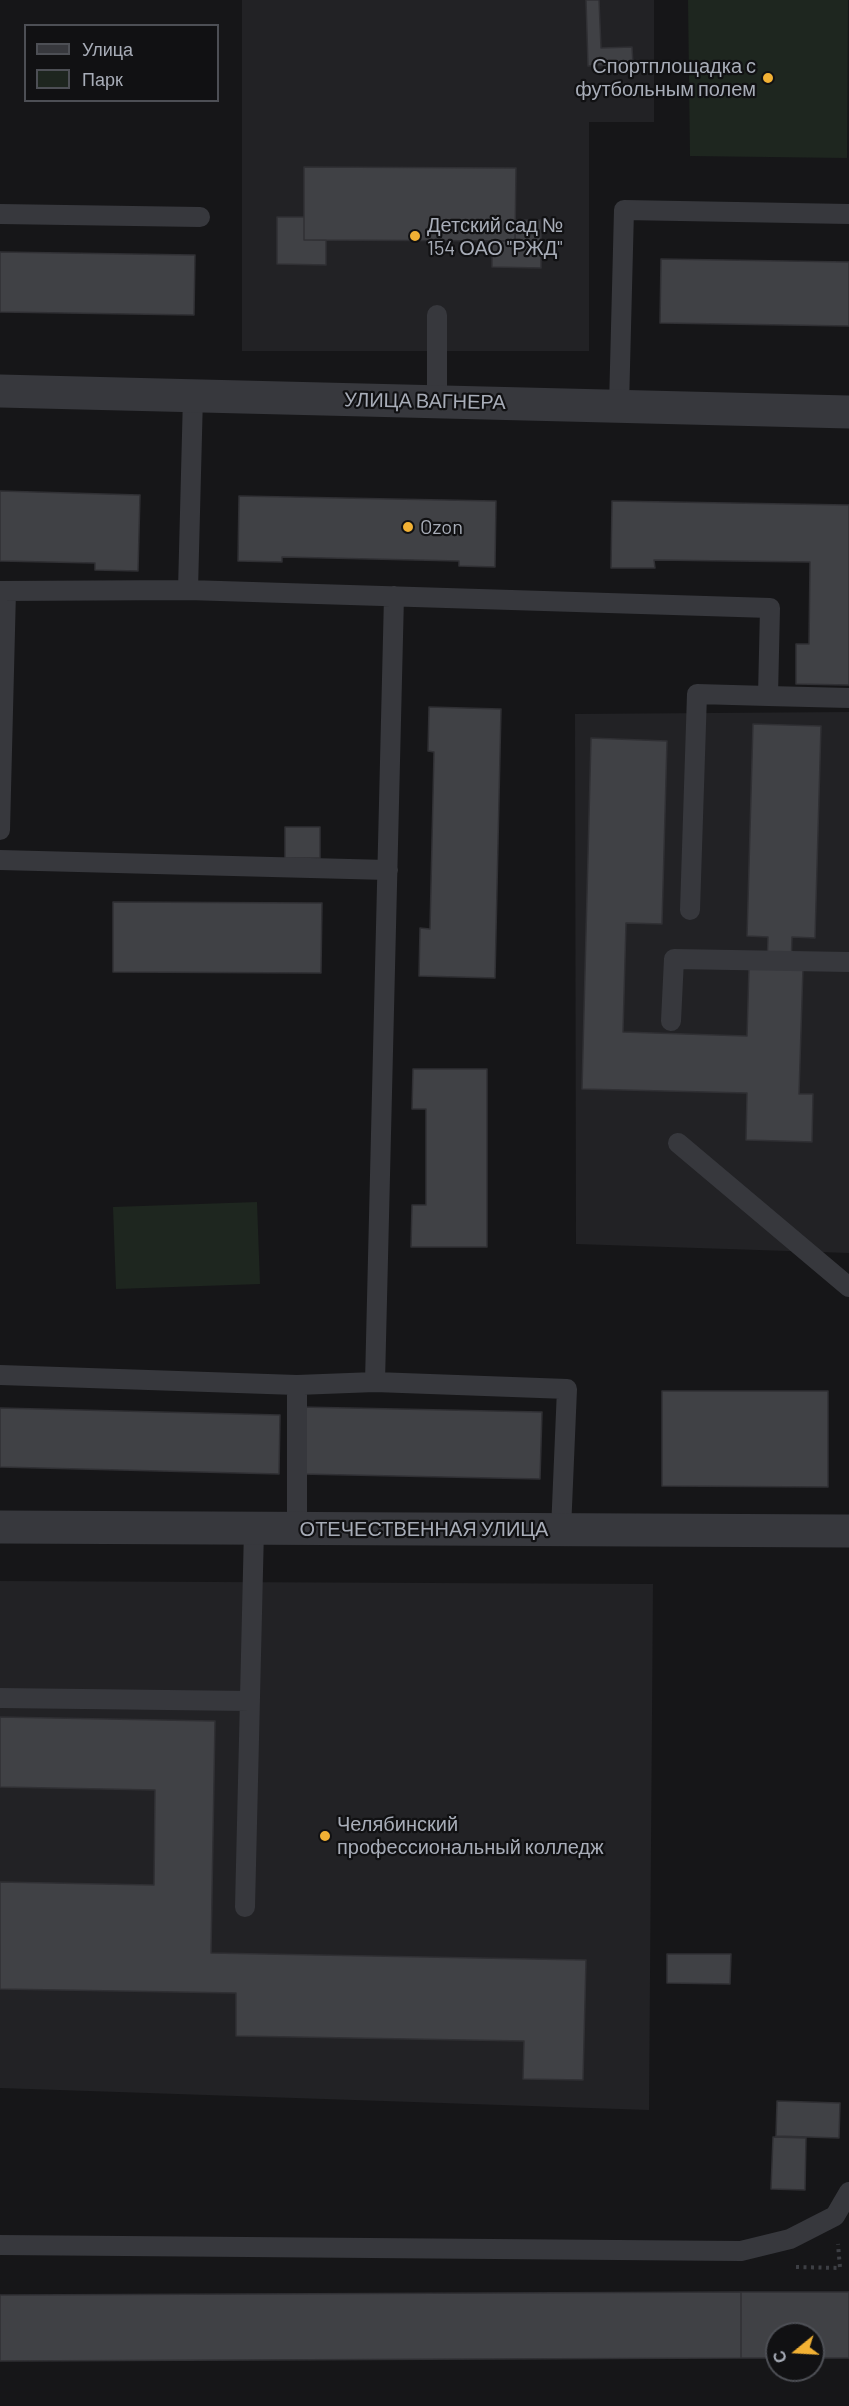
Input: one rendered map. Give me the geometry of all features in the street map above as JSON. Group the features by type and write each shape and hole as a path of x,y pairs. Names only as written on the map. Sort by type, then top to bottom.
{"street":[{"name":"УЛИЦА ВАГНЕРА","path":"0,391 849,412"},
{"name":"ОТЕЧЕСТВЕННАЯ УЛИЦА","path":"0,1527 849,1531"}],"lane":[{"path":"619,406 624,210 849,214"},
{"path":"0,214 200,217"},
{"path":"437,315 437,402"},
{"path":"188,590 193,396"},
{"path":"0,830 3,591 188,590 770,608 768,696"},
{"path":"375,1382 394,596"},
{"path":"690,910 697,694 849,698"},
{"path":"0,860 388,870"},
{"path":"671,1021 674,959 849,962"},
{"path":"678,1143 849,1287"},
{"path":"0,1376 297,1385 375,1382 567,1389 561,1530"},
{"path":"297,1385 297,1529"},
{"path":"245,1907 254,1529"},
{"path":"0,1698 250,1701"},
{"path":"0,2245 741,2251 790,2239 835,2216 849,2192"}],"shaded area":[{"name":"Детский сад № 154 ОАО \"РЖД\"","path":"242,0 654,0 654,122 589,122 589,351 242,351"},
{"path":"849,712 849,1253 576,1244 575,714"},
{"name":"Челябинский профессиональный колледж","path":"0,1581 653,1584 649,2110 0,2088"}],"green space":[{"name":"Спортплощадка с футбольным полем","path":"688,0 848,0 847,158 690,156"},
{"path":"257,1202 260,1284 116,1289 113,1207"}],"building":[{"path":"586,0 599,0 601,48 632,47 633,64 588,66"},
{"path":"304,167 516,168 515,241 304,240"},
{"path":"277,217 304,217 304,240 326,240 326,265 277,264"},
{"path":"515,220 541,220 541,268 492,267 492,241 515,241"},
{"path":"0,252 195,255 194,315 0,312"},
{"path":"661,259 849,262 849,326 660,323"},
{"path":"0,491 140,495 138,571 95,570 95,563 0,561"},
{"path":"239,496 496,501 495,567 459,566 459,561 282,557 282,562 238,561"},
{"path":"612,501 849,505 849,685 796,684 796,644 809,644 810,562 654,560 655,568 611,568"},
{"path":"429,707 501,709 495,978 419,976 420,928 430,929 434,752 428,751"},
{"path":"753,724 821,726 815,938 792,937 791,968 803,968 799,1094 813,1094 812,1142 746,1140 747,1093 582,1089 591,738 667,741 662,924 626,923 623,1032 747,1036 749,966 767,967 768,937 747,936"},
{"path":"285,827 320,827 320,858 285,858"},
{"path":"113,902 322,903 321,973 113,972"},
{"path":"413,1069 487,1069 487,1247 411,1247 412,1205 426,1205 426,1109 412,1109"},
{"path":"662,1391 828,1391 828,1487 662,1486"},
{"path":"301,1407 542,1412 540,1479 300,1474"},
{"path":"0,1408 280,1415 279,1474 0,1467"},
{"path":"0,1717 215,1721 211,1953 586,1960 583,2080 523,2079 524,2041 236,2036 236,1993 0,1989 0,1882 154,1885 155,1790 0,1787"},
{"path":"667,1954 731,1954 730,1984 667,1983"},
{"path":"777,2101 840,2103 839,2138 776,2136"},
{"path":"773,2137 806,2138 805,2190 771,2189"},
{"path":"741,2292 849,2292 849,2358 825,2358 825,2322 765,2322 765,2358 741,2358"},
{"path":"741,2292 741,2358 0,2361 0,2295"}],"place":[{"name":"Спортплощадка с футбольным полем","path":"768,78"},
{"name":"Детский сад № 154 ОАО \"РЖД\"","path":"415,236"},
{"name":"Ozon","path":"408,527"},
{"name":"Челябинский профессиональный колледж","path":"325,1836"}]}
